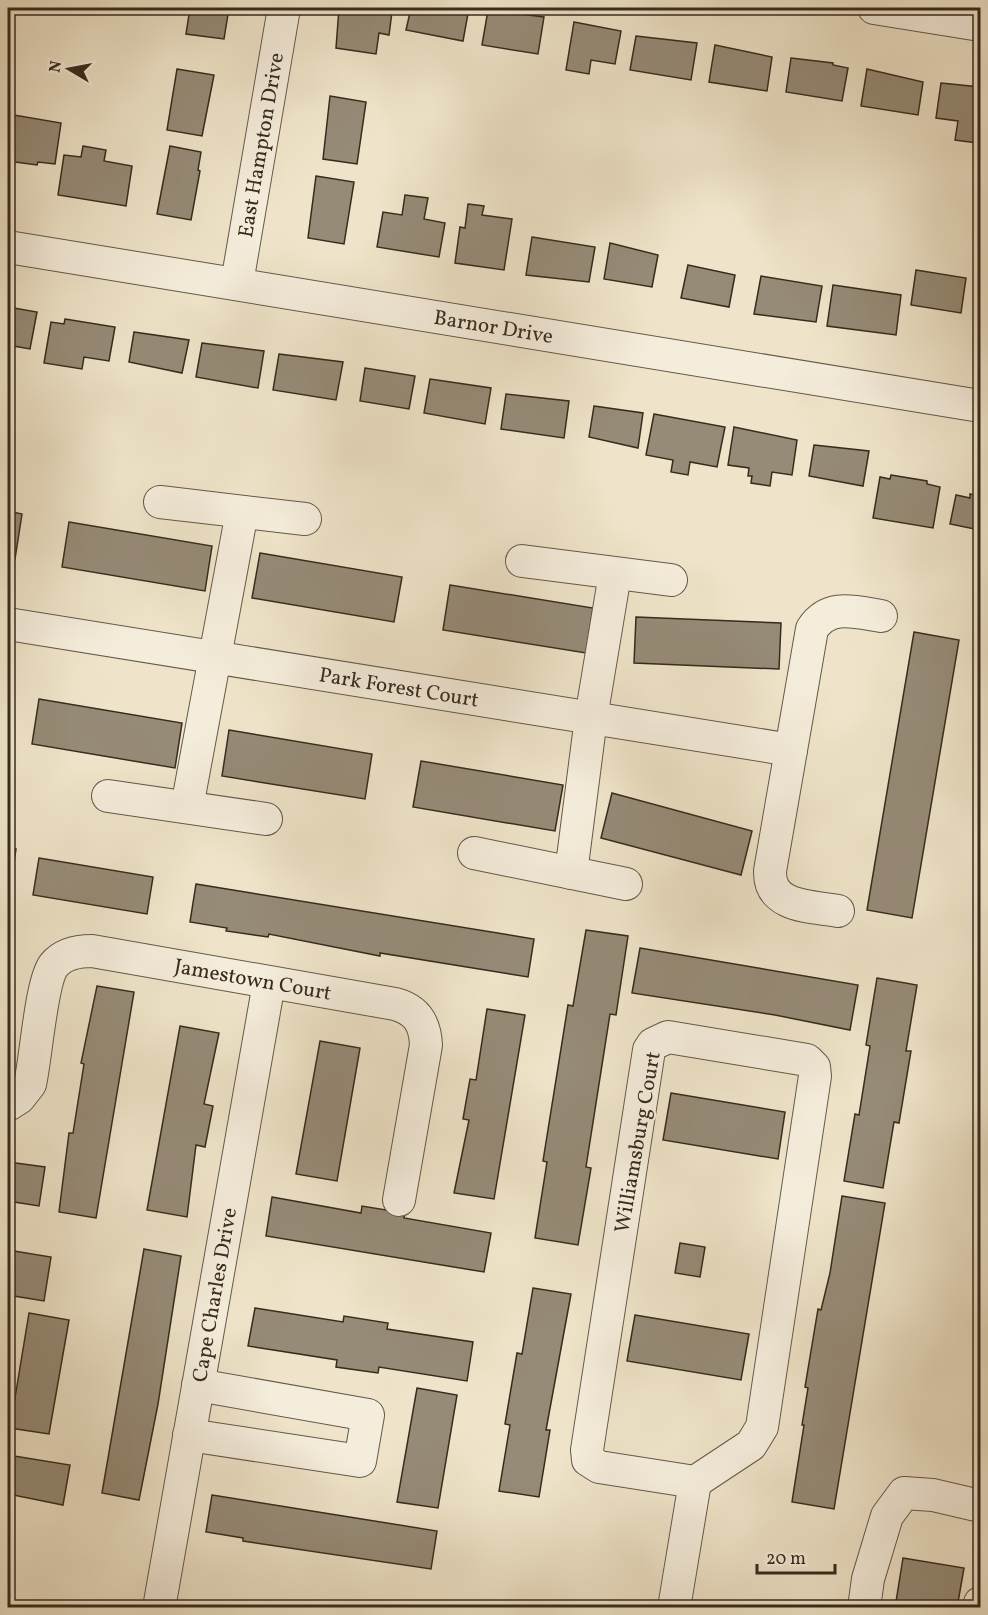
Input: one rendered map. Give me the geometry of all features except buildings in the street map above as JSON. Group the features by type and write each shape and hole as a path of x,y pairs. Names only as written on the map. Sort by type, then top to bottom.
{"street":[{"name":"East Hampton Drive","path":"237,283 284,8"},
{"path":"874,8 981,25"},
{"name":"Barnor Drive","path":"8,247 981,406"},
{"path":"160,502 305,519"},
{"path":"187,807 242,512"},
{"path":"522,561 671,580"},
{"path":"571,873 591,718 615,574"},
{"path":"838,911 787,901 772,889 770,871 812,629 827,613 836,610 881,616"},
{"name":"Park Forest Court","path":"8,624 791,750"},
{"path":"108,796 266,819"},
{"path":"474,853 626,884"},
{"name":"Jamestown Court","path":"8,1105 19,1098 30,1084 48,975 54,965 74,952 92,951 395,1004 410,1009 420,1019 426,1045 399,1200"},
{"name":"Cape Charles Drive","path":"159,1608 269,983"},
{"name":"Williamsburg Court","path":"668,1037 807,1060 814,1067 816,1076 762,1427 751,1445 695,1482 599,1467 588,1460 587,1450 649,1050 653,1044 668,1037"},
{"path":"189,1435 360,1461 368,1414 198,1385"},
{"path":"674,1608 695,1482"},
{"path":"864,1608 868,1579 886,1516 904,1493 933,1495 981,1506"},
{"path":"980,1608 981,1603"}]}
